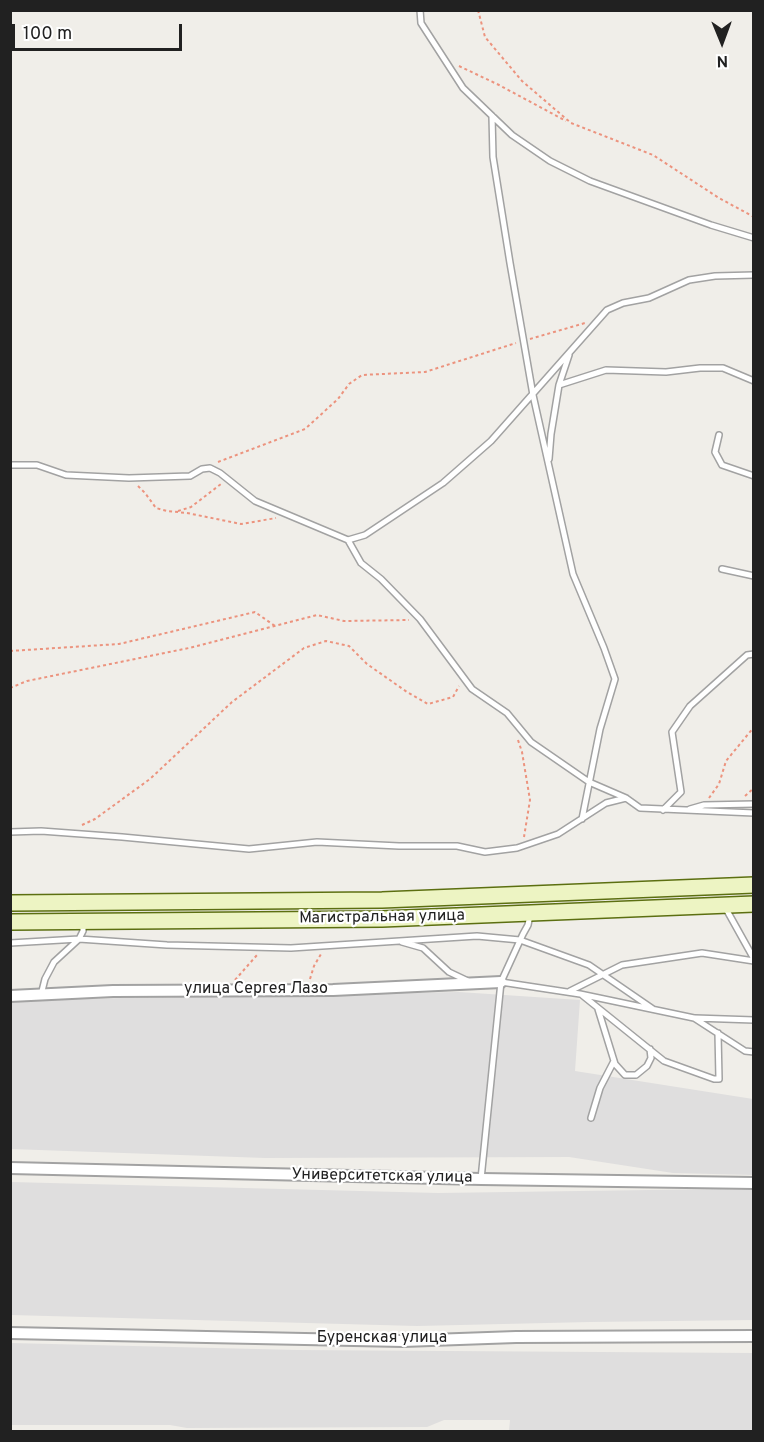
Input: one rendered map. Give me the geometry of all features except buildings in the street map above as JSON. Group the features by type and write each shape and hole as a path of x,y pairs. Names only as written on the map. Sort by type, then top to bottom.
{"main road":[{"name":"Магистральная улица","path":"10,903 382,900 753,885"},
{"name":"Магистральная улица","path":"10,922 382,920 753,904"}],"street":[{"name":"улица Сергея Лазо","path":"10,996 113,991 333,990 501,982"},
{"name":"Университетская улица","path":"10,1168 753,1184"},
{"name":"Буренская улица","path":"10,1334 403,1341 516,1337 753,1336"}],"lane":[{"path":"420,10 421,23 463,88 512,135 550,161 590,181 753,238"},
{"path":"492,116 493,157 533,395 573,574 615,679 600,729 582,819"},
{"path":"348,540 365,535 443,483 491,441 607,310 624,303 649,298 689,280 715,276 753,275"},
{"path":"549,466 551,434 559,385 569,353"},
{"path":"559,385 606,370 666,372 700,368 723,368 753,381"},
{"path":"719,435 715,452 722,465 753,476"},
{"path":"10,465 37,465 66,475 129,478 190,476 202,469 210,468 220,473 255,501 348,540 361,563 381,579 420,619 472,689 507,713 531,742 589,782 626,798 640,808 753,813"},
{"path":"722,569 753,576"},
{"path":"663,810 681,792 672,732 690,706 747,655 753,654"},
{"path":"10,832 41,831 249,849 317,842 457,846 485,852 517,848 558,834 606,803 626,798"},
{"path":"683,811 704,805 753,804"},
{"path":"725,905 753,960"},
{"path":"481,1179 501,982 528,925 530,914"},
{"path":"41,995 45,979 54,962 79,939 83,931 83,922"},
{"path":"10,943 79,939 167,945 291,948 477,936 520,939 589,965 653,1009"},
{"path":"398,940 423,948 449,972 473,983"},
{"path":"569,992 622,965 702,953 753,960"},
{"path":"501,982 580,993 694,1018 753,1020"},
{"path":"580,993 664,1061 714,1079 719,1079 718,1033"},
{"path":"597,1007 615,1064 625,1075 636,1076 647,1066 651,1058 650,1049"},
{"path":"694,1018 746,1051 753,1052"},
{"path":"591,1118 600,1088 614,1061"}],"path":[{"path":"478,10 485,37 522,81 571,123"},
{"path":"444,58 571,123 653,155 753,217"},
{"path":"210,468 215,463 305,429 338,399 349,384 362,375 425,372 599,319"},
{"path":"129,478 145,493 156,508 241,524 293,517"},
{"path":"176,512 191,507 228,479"},
{"path":"10,651 120,644 255,612 275,626"},
{"path":"10,688 27,681 189,648 317,615 344,621 420,619"},
{"path":"66,833 95,819 150,780 232,702 304,648 326,641 349,646 367,664 428,704 453,697 464,678"},
{"path":"511,718 522,752 530,800 523,846"},
{"path":"704,805 719,784 726,761 753,727"},
{"path":"306,990 314,966 326,946"},
{"path":"225,991 265,948"}],"shaded area":[{"path":"459,992 580,1000 575,1071 753,1099 753,1175 673,1173 569,1157 265,1158 11,1149 11,1000"},
{"path":"11,1182 438,1193 753,1190 753,1320 417,1326 11,1315"},
{"path":"11,1343 297,1350 753,1353 753,1431 509,1431 510,1420 444,1420 427,1427 187,1428 170,1425 11,1425"}]}
